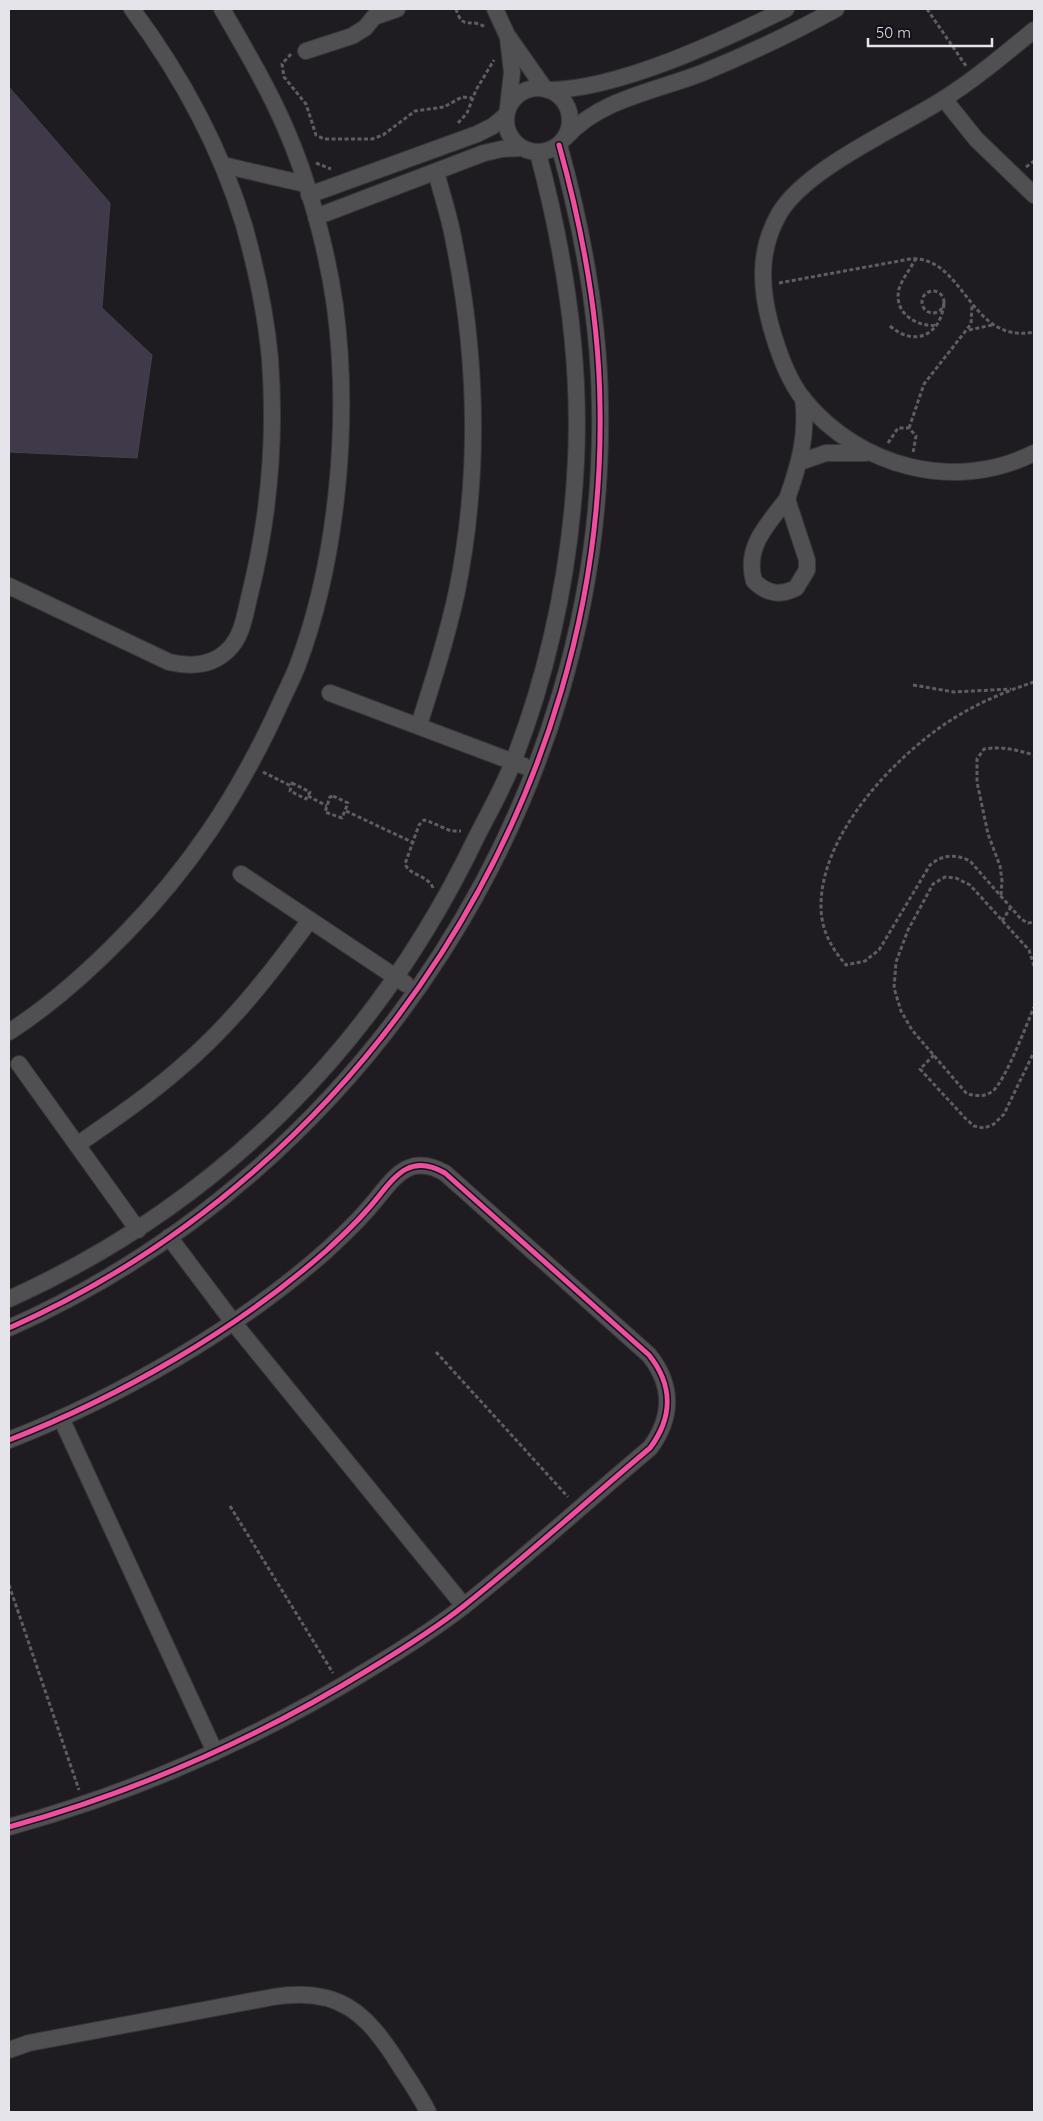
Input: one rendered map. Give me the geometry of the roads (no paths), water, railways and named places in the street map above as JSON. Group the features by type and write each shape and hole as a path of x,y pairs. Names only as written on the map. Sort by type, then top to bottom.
{"street":[{"path":"9,586 169,662 184,666 200,665 215,659 228,650 238,637 259,557 269,491 273,424 270,357 260,291 244,226 224,164 194,104 161,49 132,9"},
{"path":"9,1032 29,1019 98,962 160,898 214,826 251,766 297,667 322,581 338,484 342,394 335,305 316,217 285,127 254,64 222,9"},
{"path":"306,51 352,36 365,28 365,15 380,14 397,9"},
{"path":"9,1328 111,1275 169,1237 252,1173 310,1119 375,1048 452,939 483,885 511,828 536,770 568,668 591,556 600,459 598,353 593,300 562,141 569,128 568,109 557,94 547,89 507,35 495,9"},
{"path":"224,164 307,190 478,134 493,126 507,112 514,99 522,92 533,88 585,87 643,70 734,34 786,9"},
{"path":"316,217 493,151 521,148 538,153 550,151 584,120 605,107 677,82 744,55 836,9"},
{"path":"1034,30 944,99 814,176 795,193 779,214 768,237 762,262 762,286 774,339 787,370 803,398 822,420 837,432 876,456 909,468 940,472 971,471 1002,465 1034,453"},
{"path":"507,35 512,72 507,112 509,133 521,148"},
{"path":"944,99 988,152 1034,195"},
{"path":"9,1299 92,1258 138,1230 206,1181 270,1126 328,1065 396,977 430,926 460,872 514,761 546,663 557,612 566,562 576,459 576,382 570,304 560,245 538,153"},
{"path":"419,725 441,658 457,590 468,520 473,450 472,380 466,310 454,240 436,172"},
{"path":"787,499 804,550 807,570 796,588 778,593 769,592 754,580 751,561 756,541 787,499 800,462 805,437 803,398"},
{"path":"800,462 826,453 876,456"},
{"path":"330,693 536,770"},
{"path":"241,874 416,990"},
{"path":"77,1145 131,1108 182,1067 228,1022 271,972 310,920"},
{"path":"19,1064 138,1230"},
{"path":"9,1440 61,1418 147,1374 233,1322 278,1290 328,1249 368,1209 400,1172 411,1166 423,1165 435,1167 445,1173 649,1354 665,1380 668,1409 658,1436 650,1448 464,1606 342,1686 215,1752 128,1789 9,1827"},
{"path":"169,1237 233,1322 464,1606"},
{"path":"61,1418 215,1752"},
{"path":"9,2050 29,2043 273,1997 304,1994 320,1996 350,2007 374,2028 428,2112"}]}
